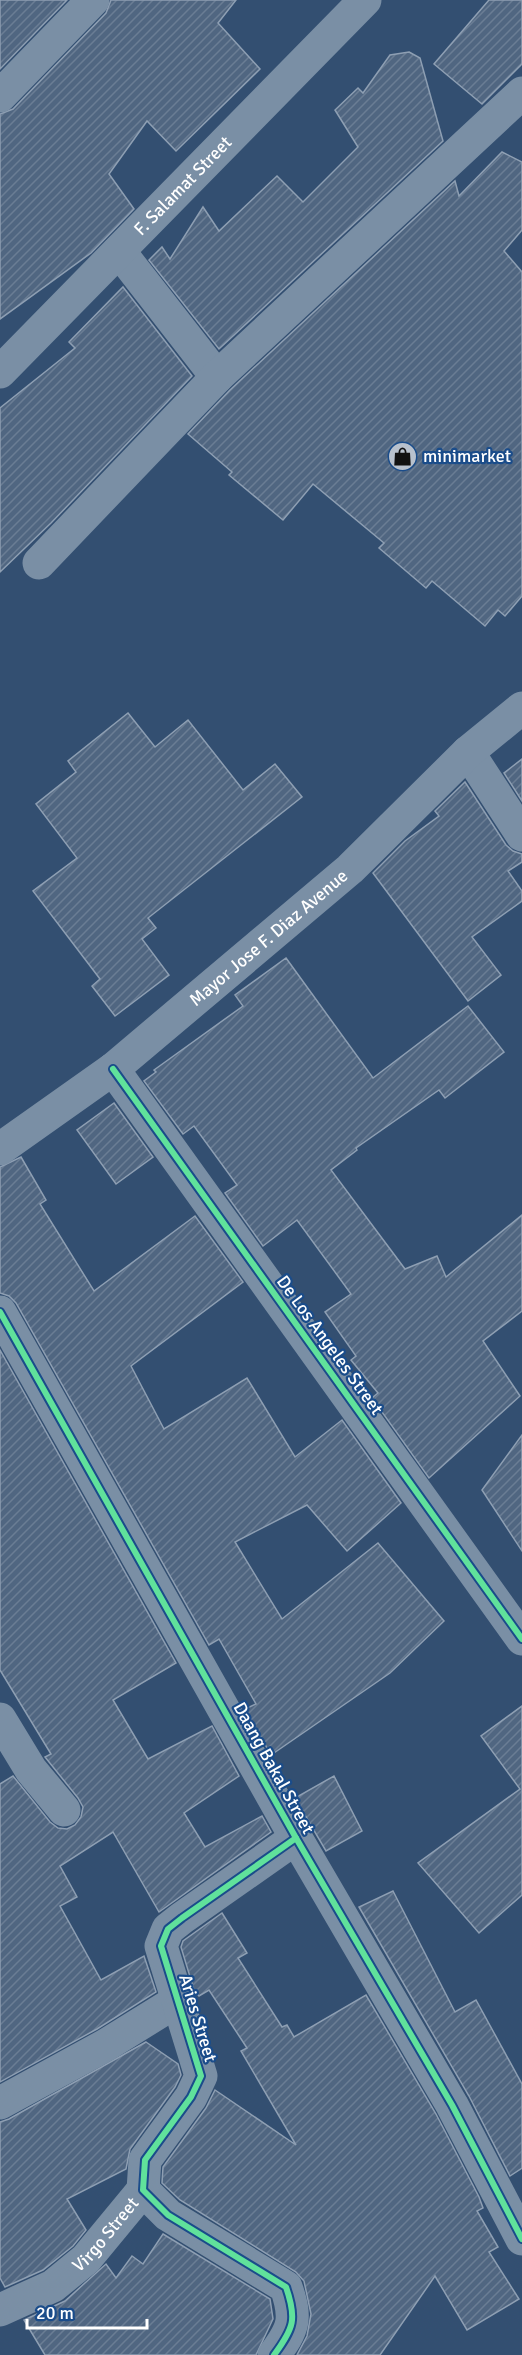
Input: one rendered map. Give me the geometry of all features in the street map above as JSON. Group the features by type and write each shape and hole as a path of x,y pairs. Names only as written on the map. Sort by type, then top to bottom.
{"street":[{"path":"0,96 93,0"},
{"name":"F. Salamat Street","path":"0,372 365,0"},
{"path":"39,563 217,377 522,93"},
{"path":"119,251 217,377"},
{"name":"Mayor Jose F. Diaz Avenue","path":"0,1149 113,1069 350,869 468,752 522,708"},
{"path":"468,752 522,835"},
{"name":"De Los Angeles Street","path":"113,1069 522,1639"},
{"name":"Daang Bakal Street","path":"0,1312 296,1838 452,2105 522,2239"},
{"path":"0,1719 31,1770 64,1810"},
{"name":"Aries Street","path":"143,2190 145,2160 191,2097 201,2076 161,1946 168,1929 296,1838"},
{"path":"0,2103 106,2045 177,2001"},
{"path":"143,2190 168,2215 286,2287 295,2313 288,2336 273,2355"},
{"name":"Virgo Street","path":"0,2310 53,2286 86,2259 143,2190"}],"building":[{"path":"0,0 67,0 0,69"},
{"path":"111,0 236,0 218,23 260,69 176,151 147,121 109,174 134,209 91,253 0,319 0,114 13,109 106,13"},
{"path":"489,0 522,0 522,64 482,104 434,64"},
{"path":"409,52 420,58 443,141 219,349 149,260 162,247 170,259 203,207 219,231 277,176 303,202 358,147 335,110 358,88 363,93 390,55"},
{"path":"502,152 522,162 522,230 504,251 522,272 522,596 505,616 498,610 485,626 432,581 426,588 379,548 384,543 313,484 283,520 229,475 232,472 188,434 230,390 455,181 459,196"},
{"path":"123,287 192,376 51,523 0,572 0,408 75,348 69,342"},
{"path":"128,713 155,747 188,720 243,790 275,764 302,797 148,918 156,928 142,939 169,975 115,1016 92,986 100,979 33,891 77,858 36,804 76,772 68,761"},
{"path":"522,759 522,801 504,773"},
{"path":"465,782 506,845 522,854 522,862 508,871 522,891 522,901 472,937 501,975 468,1001 373,873 405,841 439,816 435,811"},
{"path":"286,958 373,1078 468,1006 504,1052 445,1098 439,1090 356,1148 357,1150 331,1170 405,1269 437,1256 446,1277 522,1215 522,1311 483,1341 520,1396 429,1478 372,1398 378,1393 351,1360 356,1356 325,1312 351,1294 297,1220 263,1246 225,1193 237,1185 194,1126 183,1134 144,1081 156,1072 154,1070 243,1006 235,995"},
{"path":"114,1103 153,1157 116,1184 77,1130"},
{"path":"21,1157 46,1200 40,1204 94,1291 195,1216 243,1282 131,1366 164,1429 247,1378 295,1457 342,1420 401,1503 347,1551 307,1505 235,1542 282,1619 378,1543 444,1621 390,1673 271,1755 245,1709 256,1704 219,1639 209,1645 16,1303 9,1296 0,1293 0,1167"},
{"path":"0,1350 176,1663 113,1700 148,1759 212,1726 239,1776 184,1813 205,1847 262,1816 271,1832 159,1912 113,1832 60,1866 77,1897 60,1906 101,1980 144,1956 156,1992 97,2029 0,2082 0,1784 13,1776 50,1822 58,1828 67,1829 75,1825 81,1817 83,1807 45,1757 51,1754 0,1670"},
{"path":"522,1435 522,1551 482,1490"},
{"path":"522,1706 522,1895 479,1933 418,1863 520,1789 481,1736"},
{"path":"334,1776 362,1831 326,1851 295,1798"},
{"path":"393,1891 455,2012 476,2000 522,2084 522,2168 510,2176 469,2096 359,1907"},
{"path":"222,1913 247,1953 238,1958 282,2027 287,2025 294,2037 366,1995 436,2114 479,2197 483,2208 477,2211 498,2247 489,2252 519,2299 467,2330 435,2276 380,2355 297,2355 307,2336 311,2314 304,2281 296,2272 180,2200 162,2183 163,2167 206,2108 215,2090 296,2145 241,2051 247,2048 209,1990 199,1996 194,1990 181,1947 183,1941"},
{"path":"146,2042 178,2064 181,2075 175,2087 130,2149 126,2169 67,2199 86,2230 73,2246 43,2270 5,2287 0,2278 0,2122"},
{"path":"163,2234 270,2299 273,2319 256,2355 45,2355 24,2320 65,2301 106,2264 116,2278 132,2256 143,2264"}],"cycle path":[{"path":"113,1069 522,1639"},
{"path":"0,1312 296,1838 452,2105 522,2239"},
{"path":"274,2355 292,2323 292,2307 286,2287 168,2215 143,2190 145,2160 191,2097 201,2076 161,1946 168,1929 296,1838"}],"place":[{"name":"minimarket","path":"402,456"}]}
